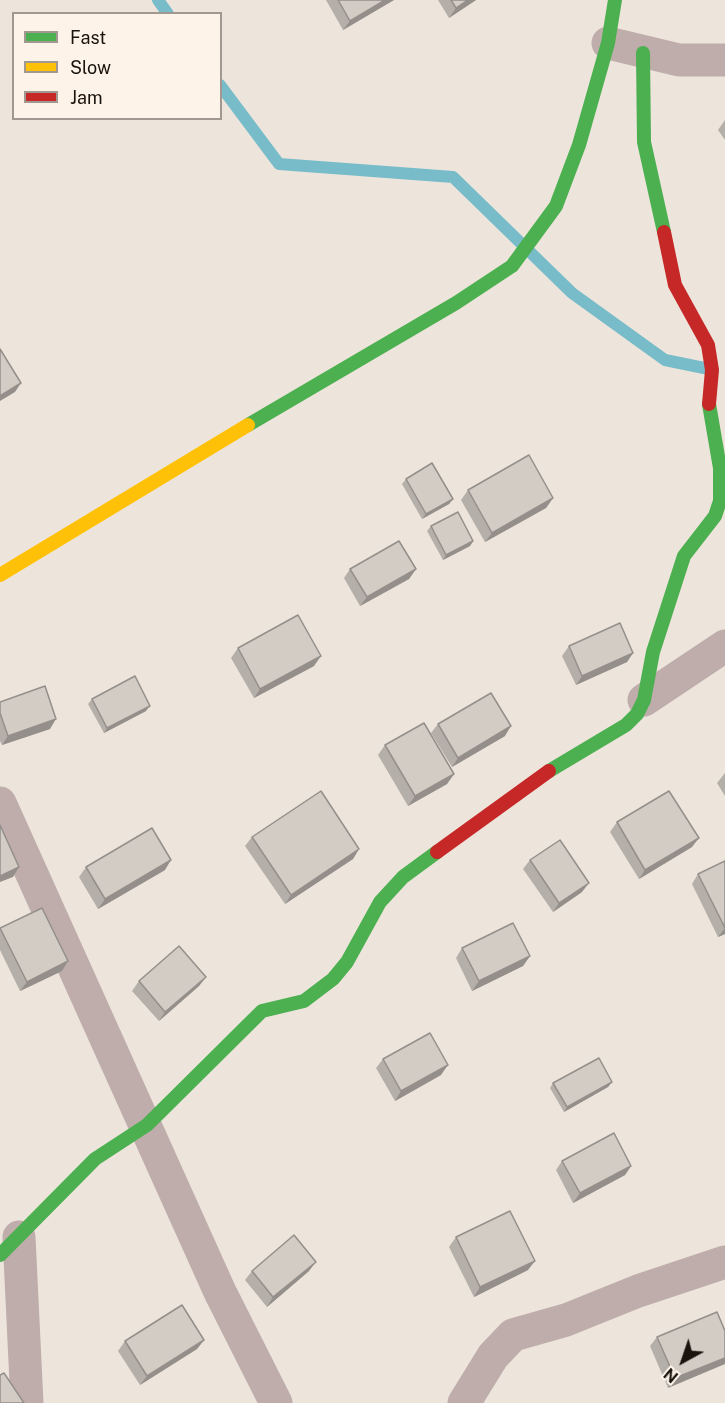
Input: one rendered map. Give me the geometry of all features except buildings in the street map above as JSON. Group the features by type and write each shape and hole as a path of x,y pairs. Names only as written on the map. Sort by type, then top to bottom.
{"street":[{"path":"0,575 249,424 456,303 512,266 555,206 579,145 608,43 615,0"},
{"path":"608,43 642,53 679,60 725,60"},
{"path":"27,1403 10,1246 95,1159 147,1125 261,1011 304,1001 333,979 347,962 380,902 403,877 558,765 626,725 637,714 644,700 653,652 684,556 715,516 720,501 720,468 708,401 712,370 708,345 675,285 644,142 642,53"},
{"path":"644,700 725,646"},
{"path":"0,803 147,1125 220,1292 276,1403"},
{"path":"464,1403 493,1356 513,1335 566,1320 725,1262"}],"waterway":[{"path":"158,0 167,12"},
{"path":"222,88 279,164 453,177 572,293 665,360 709,369"}],"traffic: fast":[{"path":"248,425 456,303 512,266 556,206 579,145 608,43 615,0"},
{"path":"643,53 644,142 664,232"},
{"path":"549,771 626,725 637,714 644,700 653,652 684,556 715,516 720,501 720,468 709,404"},
{"path":"0,1255 95,1159 147,1125 262,1011 304,1001 333,979 347,962 380,902 403,877 437,852"}],"traffic: slow":[{"path":"0,575 248,425"}],"traffic: jam":[{"path":"664,232 675,285 708,345 712,370 709,404"},
{"path":"437,852 549,771"}]}
